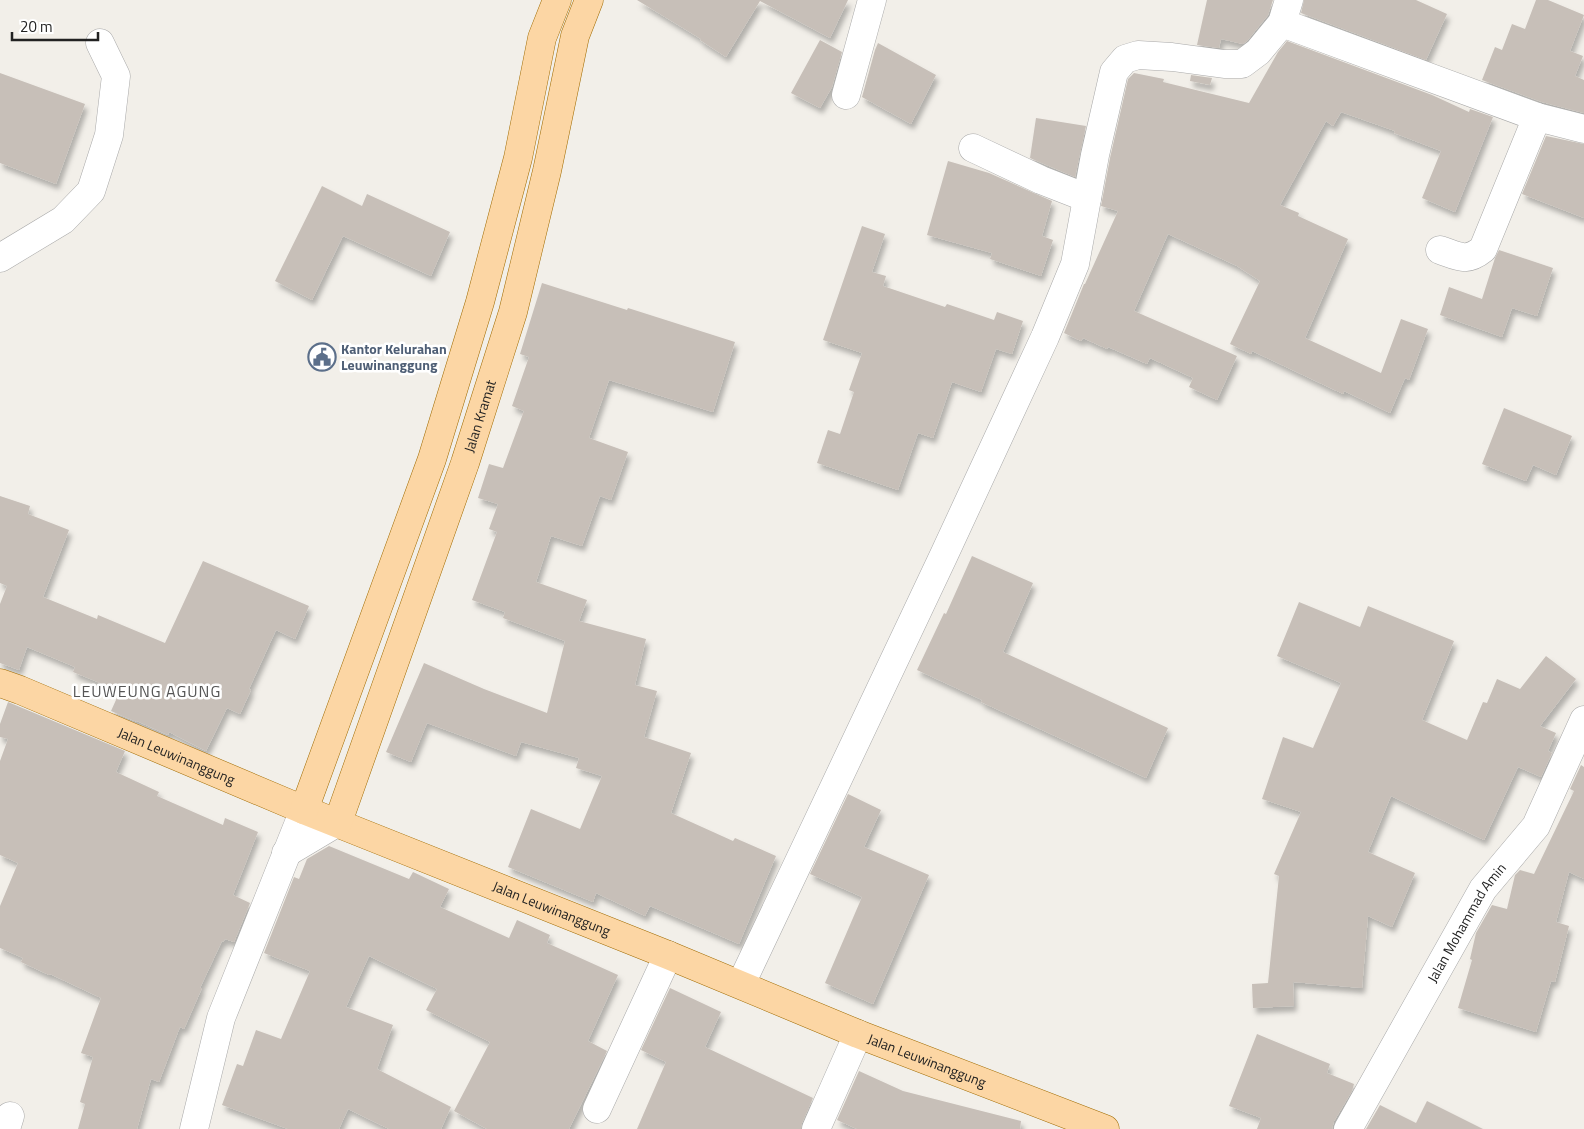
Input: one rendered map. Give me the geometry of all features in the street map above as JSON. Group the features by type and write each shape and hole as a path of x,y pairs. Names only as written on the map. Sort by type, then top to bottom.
{"main road":[{"path":"304,810 432,459 480,302 518,158 542,38 558,0"},
{"name":"Jalan Kramat","path":"338,822 465,463 513,312 547,171 575,36 589,0"},
{"name":"Jalan Leuwinanggung","path":"0,683 304,810 741,984 858,1034 1105,1129"}],"street":[{"path":"846,95 872,0"},
{"path":"741,984 935,575 1045,337 1075,264 1095,155 1114,72 1125,59 1138,56 1172,57 1224,64 1242,64 1258,52 1285,11 1537,117 1584,129"},
{"path":"0,258 63,220 90,191 109,135 116,76 100,44"},
{"path":"1440,250 1463,257 1474,257 1483,249 1537,117"},
{"path":"973,148 1041,180 1087,198"},
{"name":"Jalan Mohammad Amin","path":"1348,1129 1483,889 1536,826 1584,720"},
{"path":"194,1129 221,1018 304,810"},
{"path":"286,853 338,822"},
{"path":"597,1109 668,955"},
{"path":"816,1129 858,1034"}],"building":[{"path":"637,0 848,0 830,38 760,1 726,57 701,39"},
{"path":"1207,0 1273,0 1268,15 1247,41 1243,44 1221,39 1219,48 1197,45"},
{"path":"1304,0 1416,0 1447,14 1426,60 1301,13"},
{"path":"1536,0 1548,0 1584,15 1570,51 1583,56 1575,76 1584,80 1584,113 1542,102 1482,80 1495,47 1502,50 1512,24 1525,29"},
{"path":"820,40 842,52 832,87 820,108 791,93"},
{"path":"1287,41 1432,95 1469,112 1470,109 1493,117 1455,212 1422,198 1441,151 1394,133 1395,131 1341,112 1333,126 1326,121 1280,205 1299,213 1298,216 1348,239 1305,338 1381,373 1401,319 1428,329 1409,380 1405,378 1390,413 1344,391 1343,394 1252,351 1251,354 1230,344 1260,281 1237,266 1168,234 1134,311 1237,356 1217,400 1189,387 1193,378 1150,358 1147,364 1108,347 1107,349 1083,338 1081,341 1064,333 1084,284 1118,211 1101,206 1128,79 1134,73 1164,79 1163,82 1249,103 1278,52"},
{"path":"878,43 936,75 911,124 862,97"},
{"path":"0,73 85,104 56,184 0,163"},
{"path":"1191,75 1212,78 1210,85 1190,81"},
{"path":"1036,118 1086,126 1075,177 1030,158"},
{"path":"1546,136 1584,144 1584,218 1522,194"},
{"path":"948,161 989,173 1052,201 1042,236 1053,240 1041,276 990,259 992,253 927,235"},
{"path":"322,186 362,206 367,194 450,232 431,276 343,236 312,300 275,281"},
{"path":"862,226 885,234 872,272 886,276 883,286 945,307 947,304 994,320 997,312 1023,321 1012,354 996,349 981,392 952,382 933,438 918,433 898,490 817,463 828,430 840,434 854,392 849,390 862,353 823,340"},
{"path":"1499,250 1553,268 1537,316 1512,308 1502,337 1440,315 1449,287 1482,299"},
{"path":"542,283 735,342 713,412 609,380 589,438 628,452 611,500 600,496 582,546 551,536 536,582 587,600 579,621 646,639 635,685 657,691 644,737 691,753 671,813 733,841 735,838 776,856 739,944 650,906 645,916 596,893 593,902 508,867 531,809 580,829 602,776 576,768 579,758 521,742 516,756 427,723 411,762 386,752 424,663 547,713 565,641 503,618 505,612 472,600 497,532 489,529 498,504 478,498 489,464 503,468 524,411 512,406 529,357 520,354"},
{"path":"1504,408 1572,436 1556,475 1533,465 1526,481 1482,464"},
{"path":"0,496 30,506 28,514 69,530 43,597 97,619 98,615 165,643 203,561 309,606 295,639 276,630 249,689 251,690 240,714 227,708 206,751 169,732 168,735 111,711 120,691 73,672 75,667 27,647 19,670 0,663 0,604 7,586 0,583"},
{"path":"972,556 1033,583 1003,652 1168,728 1146,778 981,702 982,700 917,670 944,613 946,614"},
{"path":"1299,602 1360,627 1368,606 1454,641 1422,720 1467,740 1483,702 1487,703 1497,679 1520,689 1546,656 1576,679 1540,726 1556,733 1548,751 1552,753 1541,777 1518,767 1484,840 1391,796 1368,852 1415,873 1392,927 1368,916 1362,988 1293,982 1294,1006 1253,1008 1252,984 1268,983 1279,876 1274,874 1301,812 1262,799 1283,737 1313,748 1341,683 1277,656"},
{"path":"8,702 125,751 116,772 159,792 157,796 223,825 225,818 258,832 233,895 250,903 234,942 225,939 222,941 200,988 202,988 184,1029 180,1027 159,1082 151,1079 137,1129 78,1129 85,1104 80,1102 93,1057 81,1053 101,998 21,962 23,958 0,948 0,906 18,863 0,855 0,761 8,739 0,737 0,724"},
{"path":"1581,765 1584,767 1584,879 1569,872 1556,922 1569,926 1555,982 1551,981 1536,1032 1458,1008 1472,960 1470,959 1476,933 1492,905 1507,909 1515,875 1520,870 1534,874 1574,791 1570,789"},
{"path":"848,794 881,810 864,847 929,875 873,1004 825,983 862,897 810,874"},
{"path":"329,846 409,879 413,872 449,889 440,907 509,938 517,920 550,935 547,943 618,975 588,1041 607,1051 569,1129 487,1129 454,1111 490,1042 426,1010 437,989 369,956 346,1007 393,1025 377,1069 451,1107 441,1129 389,1129 348,1109 339,1129 288,1129 222,1105 237,1064 243,1066 256,1030 281,1039 310,971 264,953 294,877 299,879 307,859"},
{"path":"670,988 721,1012 705,1047 813,1098 801,1129 637,1129 666,1062 641,1050"},
{"path":"1257,1034 1330,1064 1327,1073 1354,1084 1352,1091 1334,1121 1332,1129 1257,1129 1261,1118 1229,1106"},
{"path":"859,1071 903,1091 1021,1121 1020,1129 857,1129 837,1120"},
{"path":"1427,1101 1483,1129 1366,1129 1380,1105 1416,1123"}],"place":[{"name":"Kantor Kelurahan Leuwinanggung","path":"322,357"}],"district":[{"name":"LEUWEUNG AGUNG","path":"147,691"}]}
